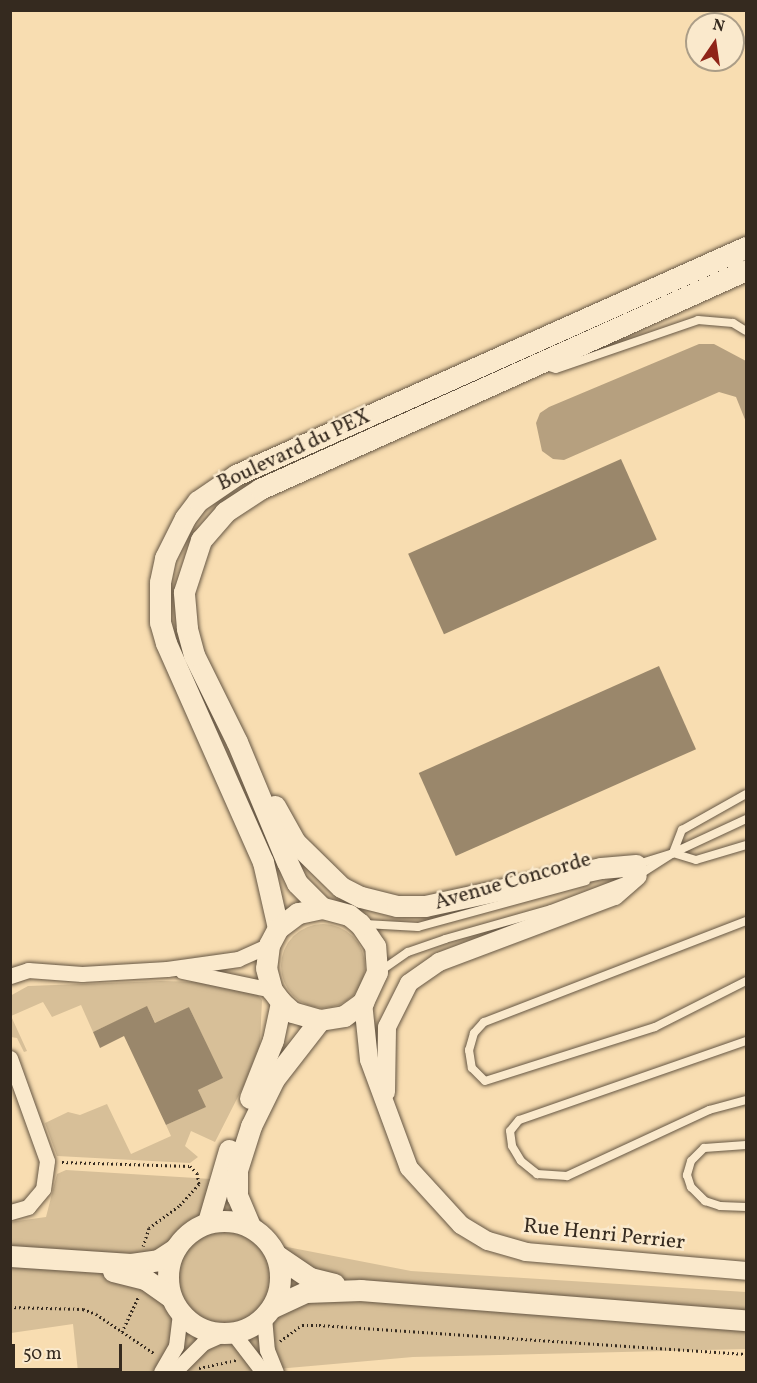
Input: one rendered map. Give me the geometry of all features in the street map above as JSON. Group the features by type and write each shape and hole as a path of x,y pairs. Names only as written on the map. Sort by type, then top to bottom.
{"main road":[{"name":"Boulevard du PEX","path":"274,937 263,862 166,644 160,622 160,582 165,558 185,519 198,501 236,475 747,247"},
{"name":"Boulevard du PEX","path":"322,908 297,882 258,797 237,742 195,655 184,608 187,574 210,526 260,489 747,270"},
{"path":"237,742 295,842 340,887 361,897 397,906 425,906 601,868 637,870"},
{"path":"322,908 349,915 360,924 375,946 377,972 363,1002 344,1016 320,1020 292,1012 277,996 266,968 274,937 298,914 322,908"},
{"path":"208,1222 230,1146 273,1040 277,996"},
{"path":"250,1227 237,1196 240,1153 274,1079 320,1020"},
{"path":"175,1305 167,1281 175,1249 183,1237 208,1222 222,1220 250,1227 261,1234 276,1255 310,1278 361,1290"},
{"path":"10,1256 83,1263 147,1262 158,1260 175,1249"},
{"path":"268,1312 280,1282 276,1255"},
{"path":"83,1263 145,1279 175,1305 192,1324 229,1333 248,1328 268,1312 306,1292 361,1290 747,1320"}],"street":[{"path":"386,1100 387,1027 409,983 440,962 615,896 637,870"},
{"path":"12,972 168,969 238,958 274,937"},
{"path":"168,969 277,996"},
{"name":"Rue Henri Perrier","path":"363,1002 369,1060 410,1168 461,1225 488,1241 526,1252 747,1271"},
{"path":"10,1058 47,1161 43,1189 28,1207 10,1212"},
{"path":"162,1365 176,1346 175,1305"},
{"path":"268,1312 267,1350 276,1372"},
{"path":"174,1372 203,1342 229,1333 263,1372"}],"lane":[{"path":"538,364 556,369 698,320 733,323 747,331"},
{"path":"673,853 682,830 747,794"},
{"name":"Avenue Concorde","path":"377,972 408,952 550,909 747,819"},
{"name":"Avenue Concorde","path":"673,853 696,860 747,845"},
{"name":"Avenue Concorde","path":"360,924 418,927 637,870"},
{"path":"747,921 484,1022 474,1033 469,1050 472,1068 485,1081 655,1027 747,981"},
{"path":"747,1041 519,1120 510,1131 512,1146 520,1161 537,1174 567,1176 709,1110 747,1100"},
{"path":"747,1145 704,1148 691,1161 687,1175 691,1187 705,1201 720,1206 747,1207"}],"path":[{"path":"47,1161 190,1166 197,1173 199,1184 179,1206 149,1228 142,1244 144,1254"},
{"path":"122,1332 142,1286"},
{"path":"10,1307 83,1309 122,1332 162,1365"},
{"path":"272,1348 302,1325 747,1354"},
{"path":"190,1370 245,1359"}],"shaded area":[{"path":"699,344 714,344 746,361 746,422 736,397 719,392 564,460 553,459 542,451 536,423 540,413 549,407"},
{"path":"323,924 339,927 353,936 362,950 365,966 362,982 353,996 339,1005 323,1008 307,1005 293,996 284,982 281,966 284,950 293,936 307,927"},
{"path":"161,981 201,982 256,993 262,1000 260,1044 244,1085 215,1142 191,1131 185,1146 198,1157 190,1163 57,1156 45,1123 68,1112 80,1115 107,1104 131,1154 171,1136 166,1125 205,1107 198,1090 222,1078 189,1007 157,1026 147,1007 93,1032 81,1005 52,1017 43,1002 11,1016 27,1051 24,1052 17,1038 11,1037 10,996 28,986"},
{"path":"66,1170 244,1181 249,1204 282,1246 411,1271 746,1292 746,1349 413,1357 243,1372 78,1372 73,1324 11,1333 10,1222 46,1217 57,1174"}],"building":[{"path":"621,459 657,539 444,634 408,554"},
{"path":"659,666 696,749 456,856 419,773"},
{"path":"147,1006 155,1023 189,1007 223,1078 198,1090 206,1107 166,1125 124,1036 100,1048 93,1032"}]}
